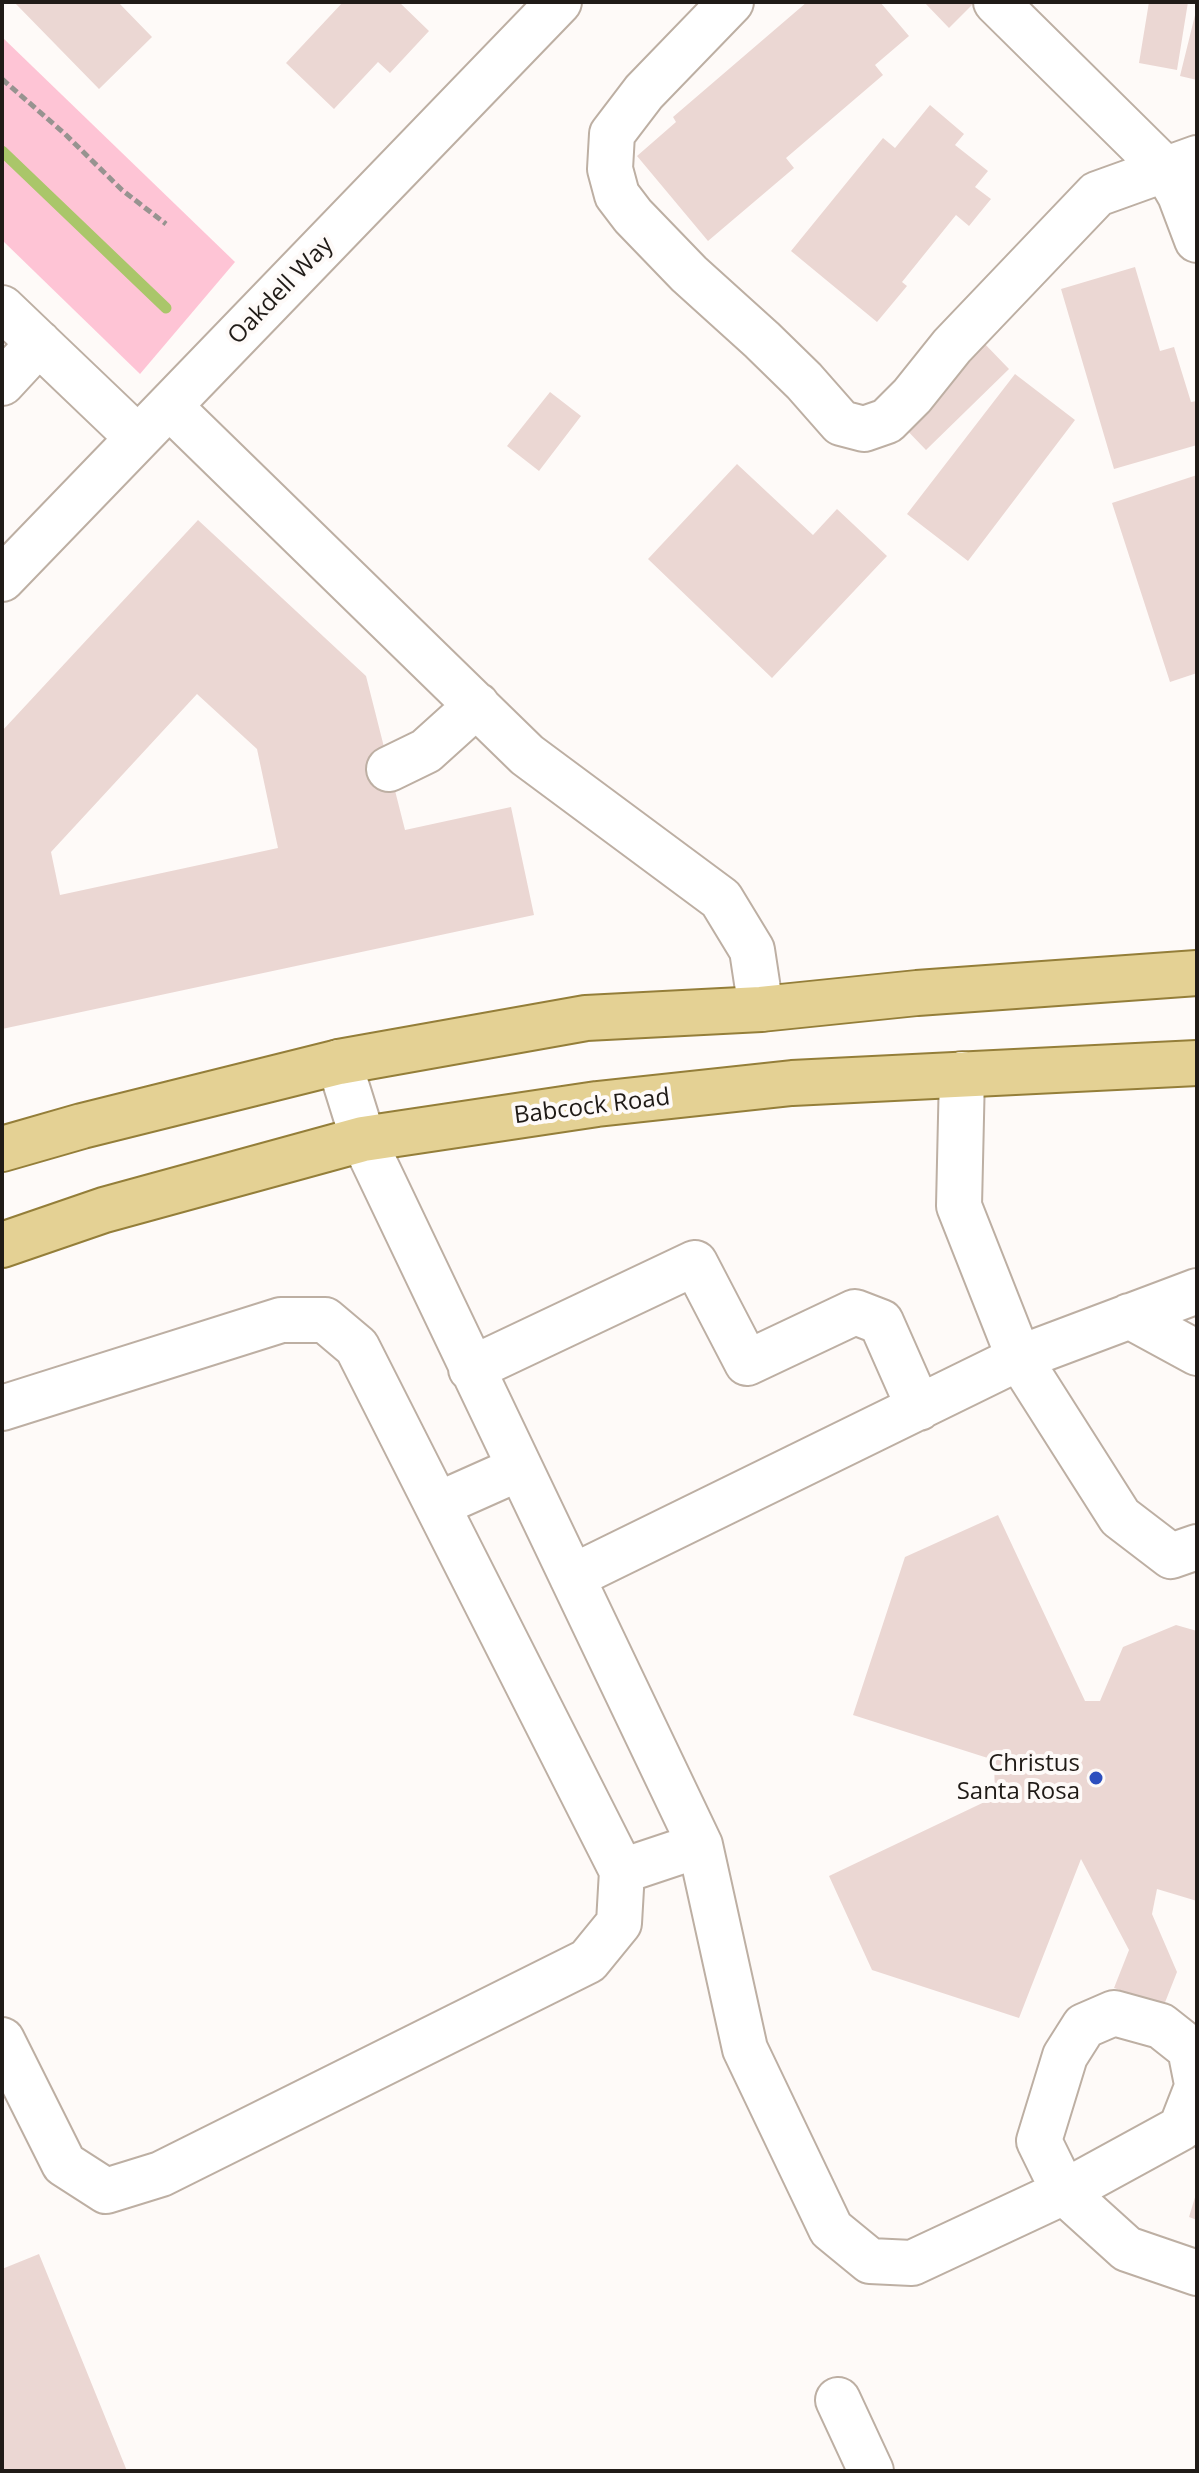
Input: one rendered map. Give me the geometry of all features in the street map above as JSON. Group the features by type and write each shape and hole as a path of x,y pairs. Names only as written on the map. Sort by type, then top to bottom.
{"main road":[{"path":"2,1149 339,1062 586,1018 761,1009 917,993 1197,973"},
{"name":"Babcock Road","path":"2,1245 104,1210 363,1139 597,1104 747,1088 1197,1063"}],"street":[{"name":"Oakdell Way","path":"2,579 559,2"},
{"path":"731,2 644,92 612,134 610,169 617,195 633,216 689,274 804,381 841,423 864,429 887,421 912,396 952,346 1097,194 1181,163"},
{"path":"996,2 1181,163"},
{"path":"1181,163 1180,195 1197,240"},
{"path":"2,308 138,438"},
{"path":"2,383 39,343"},
{"path":"169,406 527,755 721,899 752,950 761,1009"},
{"path":"389,769 426,751 477,705"},
{"path":"339,1062 363,1139 700,1845 745,2049 831,2229 870,2261 912,2263 1064,2192 1181,2128 1197,2086 1190,2049 1161,2026 1114,2013 1084,2026 1065,2056 1039,2141 1064,2192 1127,2249 1197,2273"},
{"path":"962,1074 959,1206 1019,1358 1120,1517 1171,1556 1197,1547"},
{"path":"471,1369 695,1263 747,1363 855,1312 881,1322 919,1408"},
{"path":"572,1577 1019,1358 1197,1291"},
{"path":"1129,1316 1197,1353"},
{"path":"2,1408 281,1320 325,1320 357,1347 622,1871 619,1923 588,1961 161,2174 106,2191 64,2164 2,2040"},
{"path":"437,1505 520,1468"},
{"path":"622,1871 700,1845"},
{"path":"838,2400 871,2471"}],"path":[{"path":"2,79 65,134 122,190 166,224"}],"shaded area":[{"path":"2,37 235,262 140,374 2,240"}],"building":[{"path":"14,2 118,2 152,37 99,89"},
{"path":"343,2 399,2 429,31 390,73 378,62 334,109 286,63"},
{"path":"807,2 880,2 909,36 875,65 883,75 786,158 794,168 708,241 637,156 676,122 673,117"},
{"path":"924,2 975,2 949,28"},
{"path":"1149,2 1188,2 1177,70 1139,63"},
{"path":"1197,11 1197,80 1180,76"},
{"path":"930,105 964,134 955,145 988,171 975,187 991,199 969,226 956,215 902,282 907,286 877,322 791,251 883,138 895,148"},
{"path":"1135,267 1160,351 1174,347 1191,402 1197,401 1197,445 1114,469 1061,289"},
{"path":"982,341 1009,369 926,450 899,422"},
{"path":"1015,374 1075,420 968,561 907,514"},
{"path":"550,392 581,416 539,471 507,446"},
{"path":"737,464 813,535 837,509 887,556 772,678 648,559"},
{"path":"1197,475 1197,673 1170,682 1112,503"},
{"path":"198,520 366,676 405,830 511,807 534,915 2,1029 2,731","holes":["197,694 257,749 278,848 60,895 51,852"]},
{"name":"Christus Santa Rosa","path":"998,1515 1085,1701 1100,1701 1123,1647 1176,1625 1197,1631 1197,1901 1157,1889 1152,1914 1177,1972 1164,2005 1114,1988 1129,1950 1081,1859 1019,2018 872,1970 829,1876 995,1797 994,1760 853,1715 905,1557"},
{"path":"1197,2194 1197,2220 1189,2217"},
{"path":"39,2254 127,2471 2,2471 2,2269"}],"waterway":[{"path":"2,151 166,308"}],"place":[{"name":"Christus Santa Rosa","path":"1096,1778"}]}
